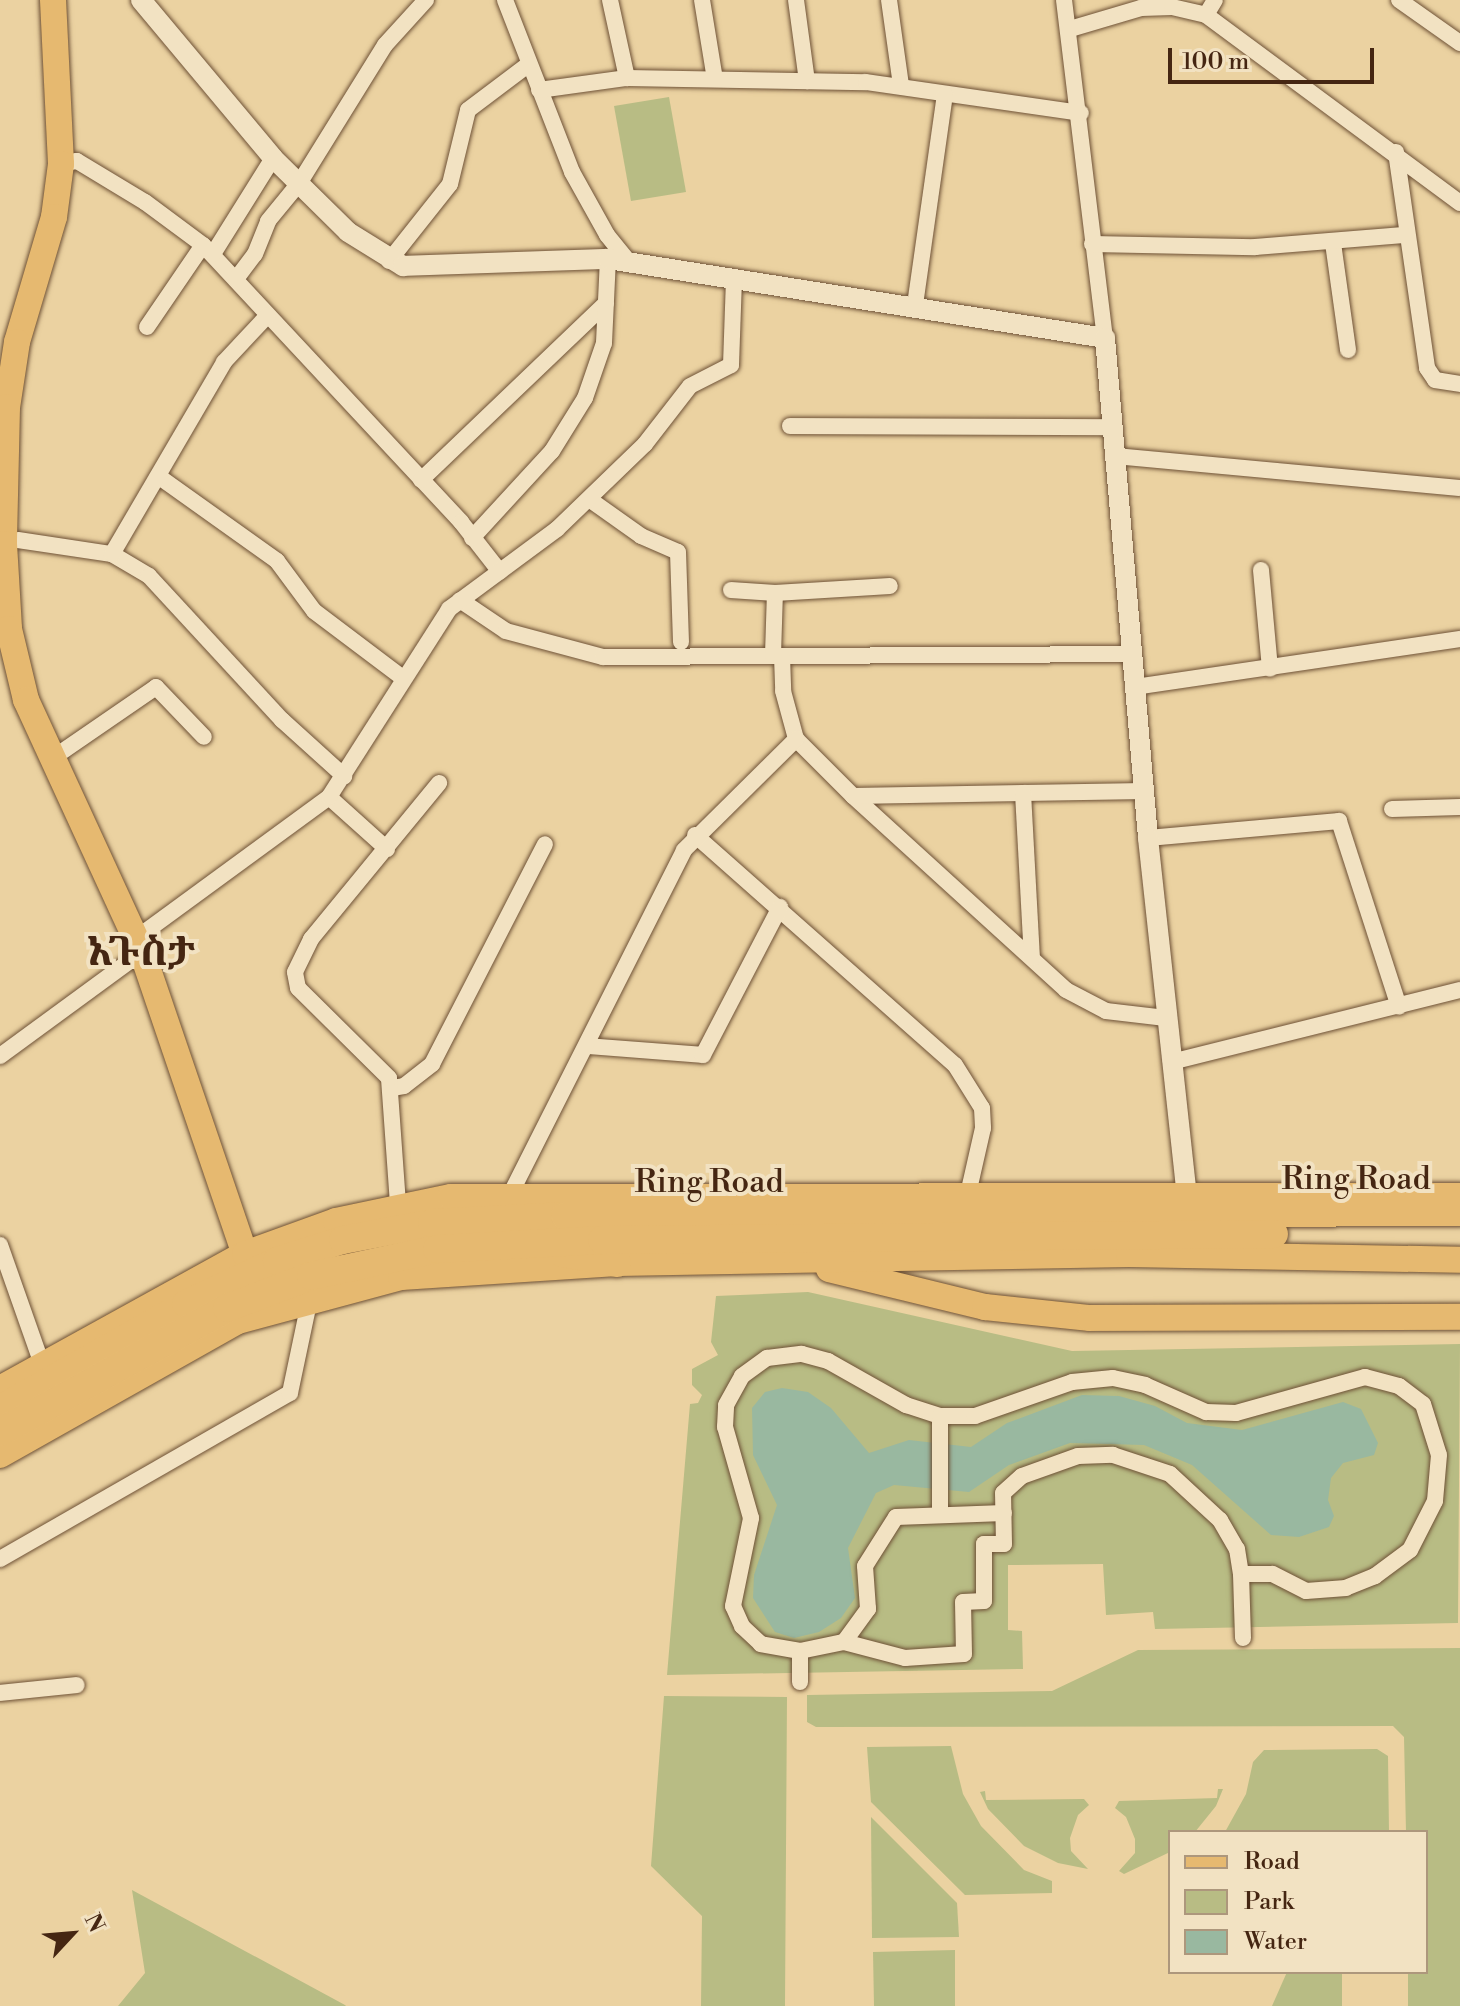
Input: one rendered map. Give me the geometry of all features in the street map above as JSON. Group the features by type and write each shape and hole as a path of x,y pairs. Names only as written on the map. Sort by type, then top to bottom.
{"highway":[{"path":"565,1216 647,1196"},
{"name":"Ring Road","path":"914,1226 1460,1212"},
{"name":"Ring Road","path":"0,1409 186,1304 277,1261 343,1240 432,1223 565,1216 914,1226 1460,1231"},
{"path":"0,1432 188,1325 286,1285 399,1255 526,1244 914,1226"},
{"path":"526,1244 617,1263"}],"main road":[{"path":"53,0 69,162 5,392 6,648 26,700 142,943"},
{"path":"65,0 69,228 23,371 16,468 24,648 142,943 249,1253"},
{"path":"0,1389 249,1253 398,1204 510,1195 1460,1196"},
{"path":"1428,1196 1460,1212"},
{"path":"0,1455 194,1343 238,1321 310,1298 401,1277 617,1263 810,1263 1129,1254 1460,1260"},
{"path":"810,1263 1026,1313 1090,1318 1460,1317"}],"street":[{"path":"141,0 273,158 348,232 389,261 418,267 512,259 618,260 915,305 1105,338"},
{"path":"236,279 255,254 268,221 300,182 385,45 426,0"},
{"path":"472,538 552,451 585,398 604,343 606,303 618,260 579,185 505,0"},
{"path":"610,0 627,78"},
{"path":"702,0 715,79"},
{"path":"796,0 807,81"},
{"path":"889,0 901,85"},
{"path":"1064,0 1081,113 1092,244 1105,338 1148,838 1187,1196"},
{"path":"1399,0 1460,43"},
{"path":"1070,29 1141,8 1211,7 1460,203"},
{"path":"389,261 450,184 468,110 529,64"},
{"path":"539,90 627,78 807,81 901,85 945,95 1081,113"},
{"path":"915,305 945,95"},
{"path":"1396,152 1404,235 1427,368 1435,380 1460,384"},
{"path":"147,327 208,250 273,158"},
{"path":"69,162 145,202 208,250 421,480 500,572"},
{"path":"1092,244 1333,243 1404,235"},
{"path":"1333,243 1348,350"},
{"path":"0,1056 329,797 403,678 460,600 500,572 589,499 666,422 690,386 731,365 734,280"},
{"path":"421,480 606,303"},
{"path":"112,554 224,362 267,316"},
{"path":"790,426 1114,427"},
{"path":"1115,456 1460,488"},
{"path":"158,476 277,561 314,611 403,678"},
{"path":"589,499 641,536 678,552 681,642"},
{"path":"18,540 112,554 149,576 282,720 344,776"},
{"path":"1261,570 1270,669"},
{"path":"731,590 775,593 890,586"},
{"path":"775,593 783,691 796,739 853,796 1066,990 1106,1011 1166,1018"},
{"path":"460,600 506,631 577,653 1132,654"},
{"path":"1135,687 1460,639"},
{"path":"63,751 156,687 204,737"},
{"path":"510,1195 695,835 796,739"},
{"path":"398,1204 392,1088 382,1067 294,981 296,965 311,939 439,783"},
{"path":"853,796 1145,791"},
{"path":"1023,793 1034,926 1032,958"},
{"path":"329,797 387,849"},
{"path":"1392,809 1460,807"},
{"path":"1148,838 1339,821 1399,1007"},
{"path":"695,835 924,1035 974,1091 983,1128 968,1194"},
{"path":"392,1088 404,1086 432,1064 545,844"},
{"path":"587,1046 703,1055 780,907"},
{"path":"1171,1062 1291,1028 1399,1007 1460,990"},
{"path":"0,1245 42,1364"},
{"path":"0,1559 290,1393 310,1298"},
{"path":"1241,1574 1272,1574 1306,1591 1346,1588 1375,1576 1410,1550 1435,1501 1438,1471 1439,1455 1423,1404 1399,1386 1365,1377 1236,1413 1206,1412 1145,1385 1113,1378 1072,1382 975,1416 940,1416 906,1405 828,1361 802,1354 767,1358 742,1376 726,1405 725,1427 751,1518 733,1606 742,1626 761,1644 800,1651 844,1642 905,1658 964,1654 963,1602 984,1601 984,1544 1004,1544 1003,1493 1045,1465 1078,1456 1113,1455 1144,1461 1196,1493 1220,1520 1237,1549 1243,1638"},
{"path":"940,1416 940,1506"},
{"path":"844,1642 868,1609 865,1566 884,1530 896,1517 940,1506 1004,1513"},
{"path":"800,1651 800,1682"},
{"path":"0,1693 77,1685"}],"green space":[{"path":"669,97 686,192 631,201 614,106"},
{"path":"808,1292 1072,1351 1460,1344 1458,1623 1155,1629 1153,1612 1106,1615 1103,1564 1008,1565 1008,1630 1022,1631 1023,1669 667,1675 690,1404 698,1403 702,1395 692,1385 692,1369 718,1355 711,1342 716,1296"},
{"path":"1460,1648 1460,2006 1408,2006 1408,1974 1428,1974 1428,1830 1406,1830 1404,1737 1393,1726 816,1727 807,1722 807,1695 1052,1691 1138,1650"},
{"path":"664,1696 787,1697 785,2006 701,2006 702,1916 651,1866"},
{"path":"951,1746 963,1794 981,1826 1024,1870 1052,1881 1052,1893 965,1895 871,1802 867,1747"},
{"path":"1377,1749 1388,1756 1389,1830 1226,1830 1246,1794 1253,1762 1264,1750"},
{"path":"1218,1789 1223,1789 1216,1806 1197,1830 1168,1830 1168,1853 1124,1874 1119,1871 1135,1853 1135,1839 1126,1817 1115,1808 1119,1801 1217,1798"},
{"path":"985,1791 986,1800 1084,1799 1089,1805 1078,1815 1070,1838 1071,1851 1088,1869 1058,1863 1024,1846 988,1809 980,1792"},
{"path":"871,1817 957,1903 959,1937 872,1938"},
{"path":"132,1890 346,2006 118,2006 145,1973"},
{"path":"955,1950 955,2006 874,2006 873,1952"},
{"path":"1286,1974 1342,1974 1342,2006 1272,2006"}],"water":[{"path":"782,1388 808,1392 831,1408 869,1453 909,1440 971,1447 1007,1423 1082,1395 1119,1396 1155,1406 1187,1423 1242,1430 1343,1402 1361,1409 1378,1443 1374,1455 1343,1463 1331,1478 1328,1500 1334,1516 1329,1527 1299,1537 1271,1535 1192,1465 1144,1445 1070,1443 1009,1465 969,1492 894,1485 876,1493 848,1548 855,1598 841,1618 819,1632 794,1638 775,1632 753,1598 754,1575 777,1505 753,1455 752,1408 765,1392"}],"district":[{"name":"አጉስታ","path":"141,953"}]}
